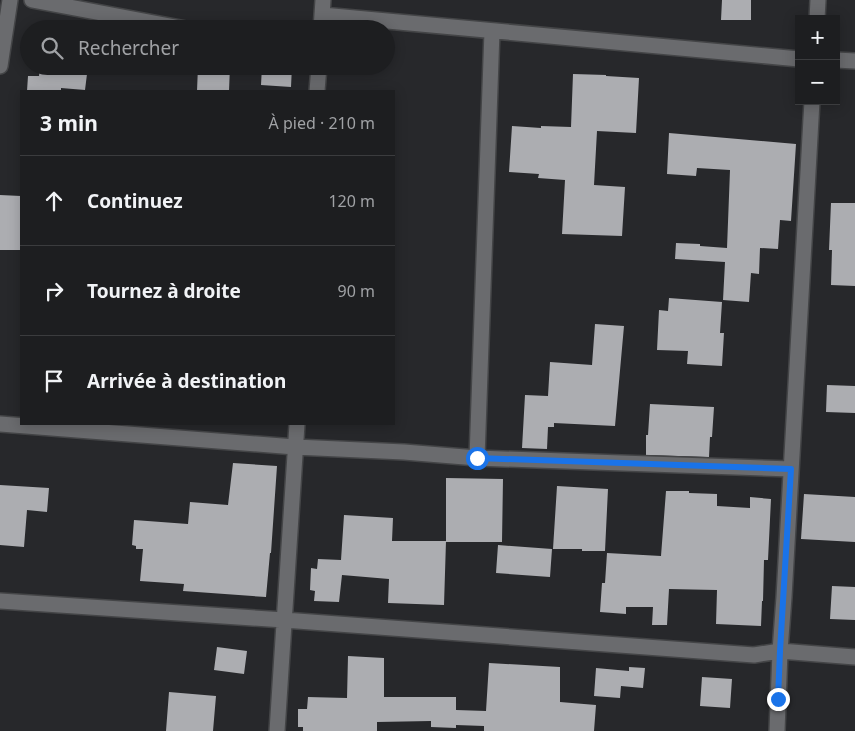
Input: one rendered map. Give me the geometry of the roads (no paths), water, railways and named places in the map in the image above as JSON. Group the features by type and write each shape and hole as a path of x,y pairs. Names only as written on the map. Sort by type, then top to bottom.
{"street":[{"path":"0,66 10,0"},
{"path":"32,0 138,20"},
{"path":"322,20 323,0"},
{"path":"816,15 818,0"},
{"path":"395,26 492,31 795,59"},
{"path":"477,458 492,31"},
{"path":"840,60 855,60"},
{"path":"317,90 318,75"},
{"path":"777,731 812,105"},
{"path":"0,424 295,447 404,452 477,458 791,469"},
{"path":"277,731 297,425"},
{"path":"0,601 754,655 780,651 855,656"}]}
